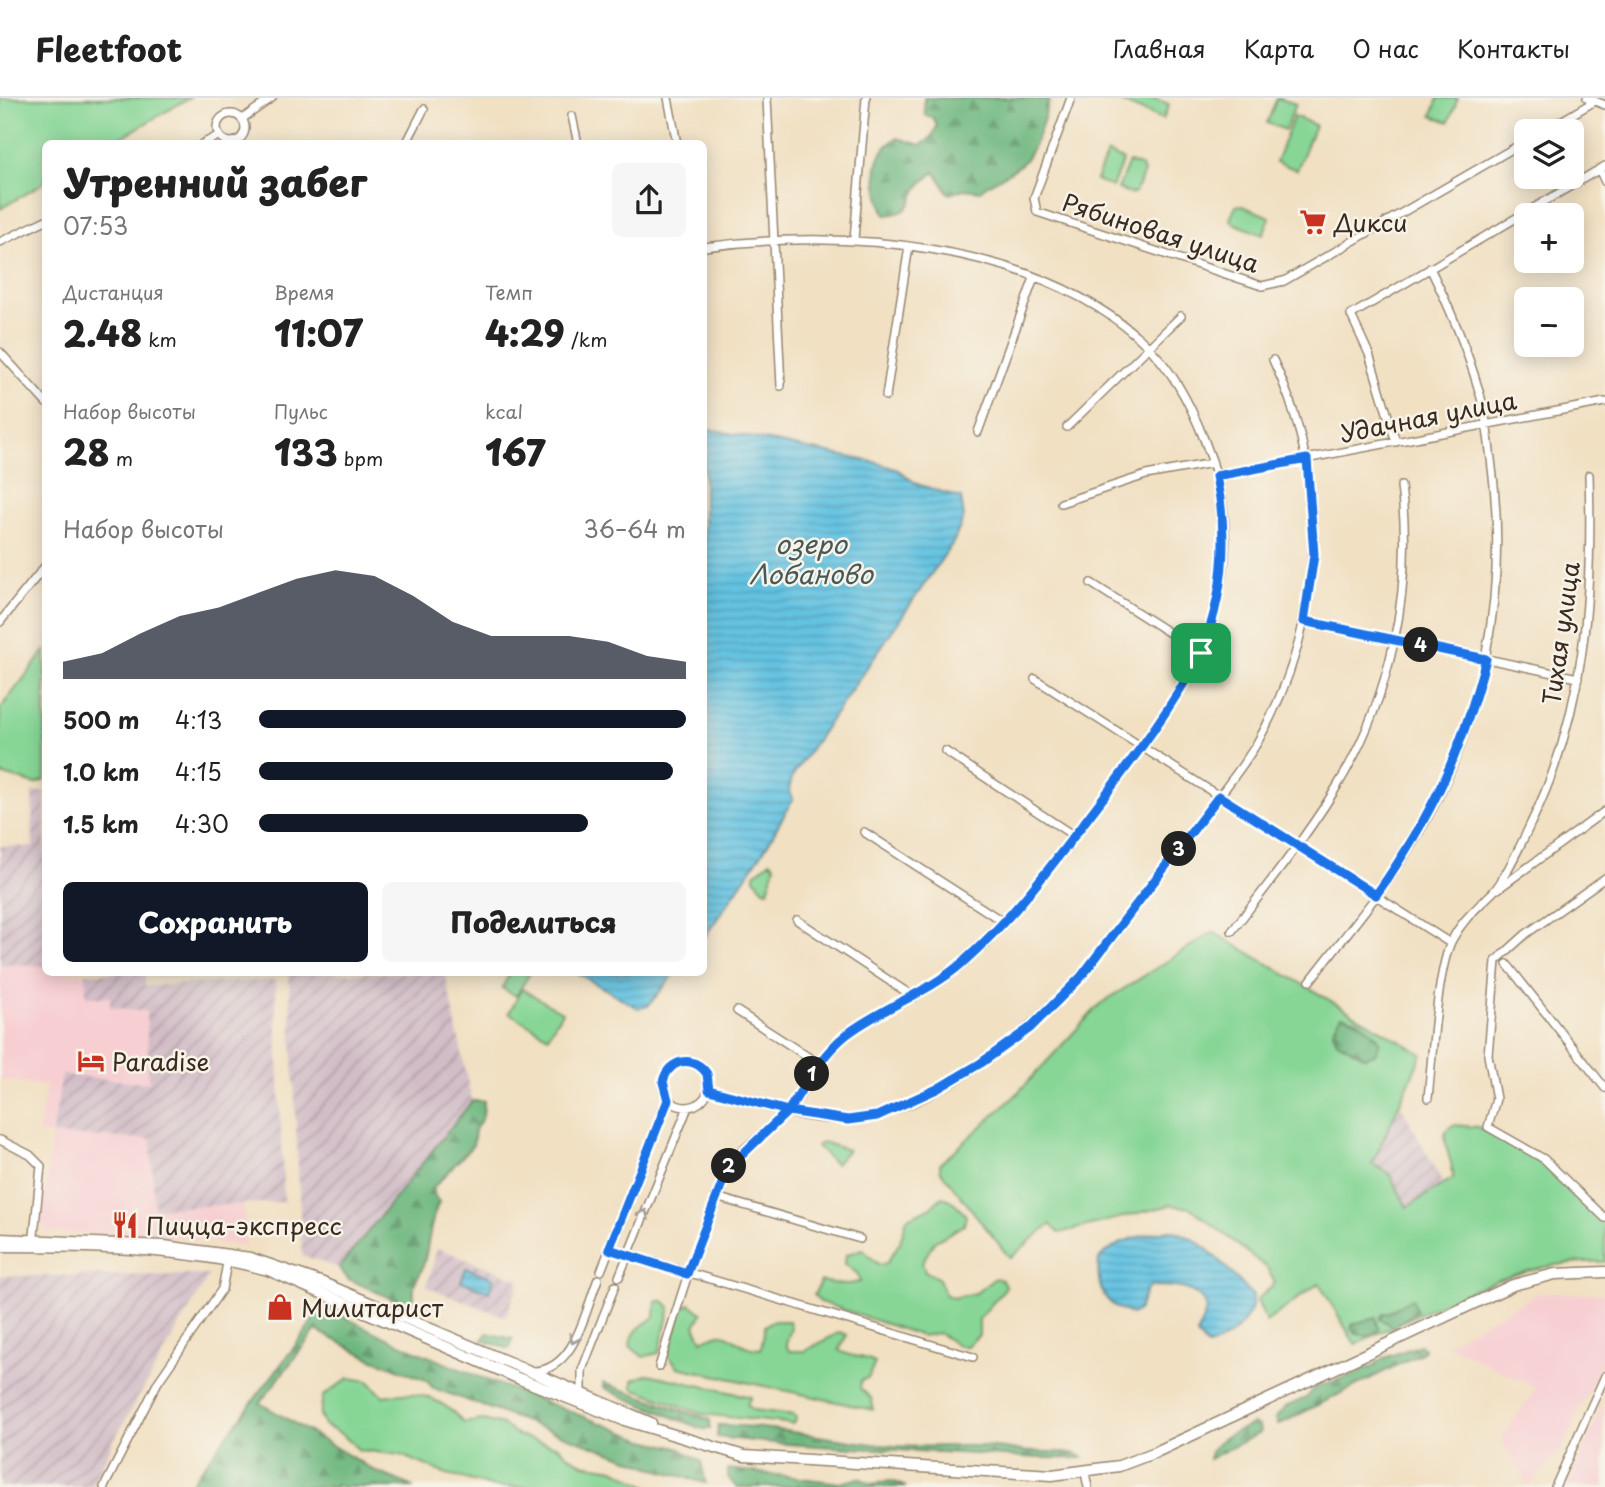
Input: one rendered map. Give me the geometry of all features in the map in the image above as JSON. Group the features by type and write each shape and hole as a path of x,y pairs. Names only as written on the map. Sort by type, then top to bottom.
{"main road":[{"path":"0,1238 33,1242 150,1245 270,1264 314,1280 524,1370 582,1399"},
{"path":"0,1246 33,1242"},
{"path":"228,1257 292,1279 423,1338 724,1451 785,1460 1052,1475 1085,1473 1119,1466 1156,1452 1500,1290 1555,1274 1605,1272"}],"street":[{"path":"242,119 272,98"},
{"path":"668,98 676,140"},
{"path":"767,98 781,386"},
{"path":"854,239 866,98"},
{"name":"Рябиновая улица","path":"1071,98 1034,198 1037,212 1262,286 1284,281 1514,148"},
{"path":"1562,119 1591,100 1605,105"},
{"path":"408,140 424,109"},
{"path":"224,140 218,136 216,128 221,117 232,114 242,119 245,131 241,140"},
{"path":"572,116 577,140"},
{"path":"210,140 218,136"},
{"path":"1396,442 1369,354 1351,315 1602,168 1605,182"},
{"path":"0,242 42,222"},
{"path":"659,1367 687,1274 728,1168 736,1157 788,1111 820,1064 846,1035 914,997 955,969 1005,923 1142,748 1176,700 1201,653 1214,616 1222,570 1223,522 1216,476 1194,413 1178,385 1150,348 1120,322 1081,298 1034,278 983,262 909,246 854,239 774,239 707,247"},
{"path":"886,396 909,246"},
{"path":"1310,981 1414,841 1440,793 1459,747 1486,659 1497,570 1496,500 1486,425 1480,393 1430,268"},
{"path":"978,432 1034,278"},
{"path":"1067,428 1181,316"},
{"path":"0,352 42,399"},
{"path":"709,1090 788,1111 848,1120 877,1116 937,1089 1020,1035 1081,977 1255,745 1292,669 1304,621 1314,555 1307,459 1290,394 1273,360"},
{"name":"Удачная улица","path":"1216,476 1605,402"},
{"path":"1061,503 1146,475 1213,463"},
{"name":"Тихая улица","path":"1428,1098 1450,943 1477,905 1494,891 1531,824 1565,730 1578,678 1591,575 1589,475"},
{"path":"1232,931 1297,845 1352,760 1373,713 1395,639 1405,566 1401,486"},
{"path":"0,622 42,570"},
{"path":"1091,583 1201,653"},
{"path":"1304,621 1578,678"},
{"path":"1035,679 1450,943"},
{"path":"945,751 1074,836"},
{"path":"1494,891 1605,811"},
{"path":"864,832 1005,923"},
{"path":"1605,878 1526,934 1496,961 1488,1055 1496,1093 1488,1128 1544,1159 1605,1218"},
{"path":"797,920 914,997"},
{"path":"1507,964 1605,1088"},
{"path":"737,1011 820,1064"},
{"path":"601,1271 668,1100 663,1087 664,1077 673,1065 684,1061 695,1063 704,1069 709,1079 709,1090 703,1100 688,1107 618,1277"},
{"path":"668,1100 688,1107"},
{"path":"0,1140 30,1155 41,1166 33,1242"},
{"path":"716,1198 859,1238"},
{"path":"609,1249 973,1357"},
{"path":"104,1487 158,1382 222,1289 228,1257"},
{"path":"524,1370 550,1369 567,1353 598,1279"},
{"path":"582,1399 582,1370 615,1286"},
{"path":"1555,1487 1605,1376"},
{"path":"1085,1473 1088,1487"}],"shaded area":[{"path":"32,792 42,792 42,966 0,964 0,846 33,847"},
{"path":"0,964 42,966 42,976 86,976 86,997 110,997 110,1007 146,1011 149,1084 81,1137 151,1139 154,1208 244,1204 245,1246 173,1237 45,1232 41,1220 52,1135 38,1134 46,1086 0,1079"},
{"path":"86,976 145,976 145,986 275,980 284,1202 154,1208 151,1139 52,1135 62,1075 149,1083 146,1011 110,1007 110,997 86,997"},
{"path":"289,976 446,976 472,1101 339,1268 302,1255"},
{"path":"1400,1104 1445,1186 1408,1207 1389,1173 1372,1164"},
{"path":"437,1248 520,1280 506,1317 427,1287"},
{"path":"209,1275 116,1436 91,1487 0,1487 0,1276"},
{"path":"1539,1293 1605,1294 1605,1355 1563,1447 1528,1487 1501,1439 1536,1388 1446,1344"},
{"path":"1603,1402 1605,1487 1567,1487 1600,1410"}],"green space":[{"path":"0,98 189,98 117,140 42,140 42,184 0,209"},
{"path":"924,98 1050,98 1034,146 1015,169 980,191 964,189 949,194 935,172 919,186 904,211 885,215 877,183 878,162 888,145 898,138 921,145 932,137 937,126 933,118 925,115"},
{"path":"1125,98 1153,98 1169,104 1163,119 1123,103"},
{"path":"1277,98 1296,104 1285,130 1267,123"},
{"path":"1438,98 1458,98 1449,122 1432,116"},
{"path":"1294,116 1315,125 1297,170 1276,162"},
{"path":"1107,153 1123,160 1112,187 1096,180"},
{"path":"1129,162 1142,167 1144,172 1135,193 1131,194 1118,189"},
{"path":"1240,205 1270,217 1263,235 1233,223 1230,219 1236,206"},
{"path":"42,655 42,781 35,784 0,774 0,709"},
{"path":"770,861 775,865 768,890 755,879 755,874"},
{"path":"1213,932 1422,1054 1372,1164 1389,1173 1407,1207 1453,1178 1446,1130 1453,1125 1478,1127 1535,1157 1605,1220 1605,1262 1572,1263 1508,1277 1476,1288 1355,1344 1319,1283 1266,1322 1257,1300 1275,1283 1267,1268 1191,1208 1171,1205 1059,1233 1050,1224 1010,1258 940,1170 940,1164 1015,1096 1100,1004","holes":["1341,1016 1357,1020 1378,1037 1365,1057 1333,1031","1406,1301 1417,1311 1396,1323 1380,1319 1383,1313 1388,1313"]},
{"path":"508,976 528,976 516,996 502,988"},
{"path":"522,989 562,1012 548,1036 509,1013"},
{"path":"1341,1016 1358,1021 1374,1033 1380,1042 1375,1054 1365,1057 1336,1040 1333,1031"},
{"path":"472,1101 484,1101 483,1116 475,1130 473,1145 434,1187 434,1195 439,1202 424,1263 414,1284 414,1299 410,1307 348,1279 339,1268"},
{"path":"822,1142 848,1150 835,1164 817,1146"},
{"path":"942,1197 953,1202 966,1216 964,1225 934,1242 922,1263 925,1271 939,1279 945,1294 952,1298 976,1293 995,1278 1002,1280 1006,1287 979,1319 979,1335 967,1346 959,1346 938,1333 922,1336 820,1302 814,1295 821,1281 844,1285 860,1282 858,1274 845,1264 846,1255 862,1249 879,1265 887,1263 900,1242 907,1218 930,1208"},
{"path":"1412,1298 1417,1311 1393,1327 1380,1319 1383,1313 1388,1313"},
{"path":"656,1301 664,1301 670,1307 659,1353 643,1357 630,1346 631,1340 639,1328 655,1317"},
{"path":"690,1304 702,1313 695,1326 702,1340 724,1334 747,1347 761,1349 765,1326 772,1321 789,1321 791,1328 786,1344 789,1351 805,1351 840,1332 847,1335 839,1350 875,1363 869,1377 861,1381 860,1388 872,1399 873,1410 678,1367 668,1355 683,1308"},
{"path":"322,1305 440,1361 644,1440 678,1448 701,1461 706,1483 659,1470 433,1388 426,1380 372,1359 316,1330 260,1403 377,1472 414,1487 188,1487 304,1334"},
{"path":"1376,1317 1379,1330 1368,1336 1355,1334 1351,1328 1353,1324"},
{"path":"487,1333 513,1339 509,1349 482,1340"},
{"path":"1420,1345 1424,1348 1423,1352 1278,1425 1276,1418 1285,1407 1306,1398 1316,1387 1358,1373 1364,1367 1371,1368 1382,1359"},
{"path":"648,1374 751,1397 747,1404 753,1410 794,1415 796,1418 793,1424 702,1414 633,1388 633,1380"},
{"path":"349,1378 368,1381 383,1396 417,1395 437,1401 464,1423 483,1420 502,1425 519,1436 559,1447 583,1464 614,1469 649,1487 495,1487 444,1473 401,1455 359,1450 343,1435 324,1425 320,1416 323,1396"},
{"path":"603,1383 710,1420 710,1429 702,1429 617,1394 603,1387"},
{"path":"1253,1424 1259,1426 1260,1433 1209,1459 1220,1441"},
{"path":"718,1425 780,1430 882,1445 1004,1448 1028,1452 1072,1453 1083,1458 1036,1458 778,1443 717,1437"},
{"path":"728,1469 840,1483 859,1478 872,1484 891,1481 906,1487 736,1487 728,1477"}],"water":[{"name":"озеро Лобаново","path":"707,429 878,463 898,470 917,484 961,498 964,517 954,541 793,775 789,789 793,799 766,847 707,934"},
{"path":"582,976 673,976 648,1006 638,1008"},
{"path":"1170,1230 1205,1247 1253,1296 1244,1321 1230,1335 1215,1344 1207,1346 1197,1335 1207,1308 1203,1300 1191,1291 1176,1287 1151,1286 1147,1289 1138,1311 1132,1314 1114,1306 1100,1287 1099,1259 1106,1252 1123,1242"},
{"path":"466,1268 494,1278 489,1292 461,1281"}],"place":[{"name":"Дикси","path":"1313,222"},
{"name":"Paradise","path":"91,1061"},
{"name":"Пицца-экспресс","path":"125,1225"},
{"name":"Милитарист","path":"280,1307"}],"route":[{"path":"1201,653 1176,700 1142,748 1011,917 955,969 922,993 846,1035 829,1051 788,1111 709,1090 709,1079 704,1069 690,1061 678,1062 669,1068 663,1082 668,1100 609,1249 687,1274 728,1168 736,1157 788,1111 848,1120 877,1116 937,1089 981,1063 1030,1028 1081,977 1219,796 1376,895 1414,841 1440,793 1459,747 1486,659 1304,621 1314,555 1311,484 1307,459 1216,476 1223,522 1222,570 1219,599 1201,653"}]}
